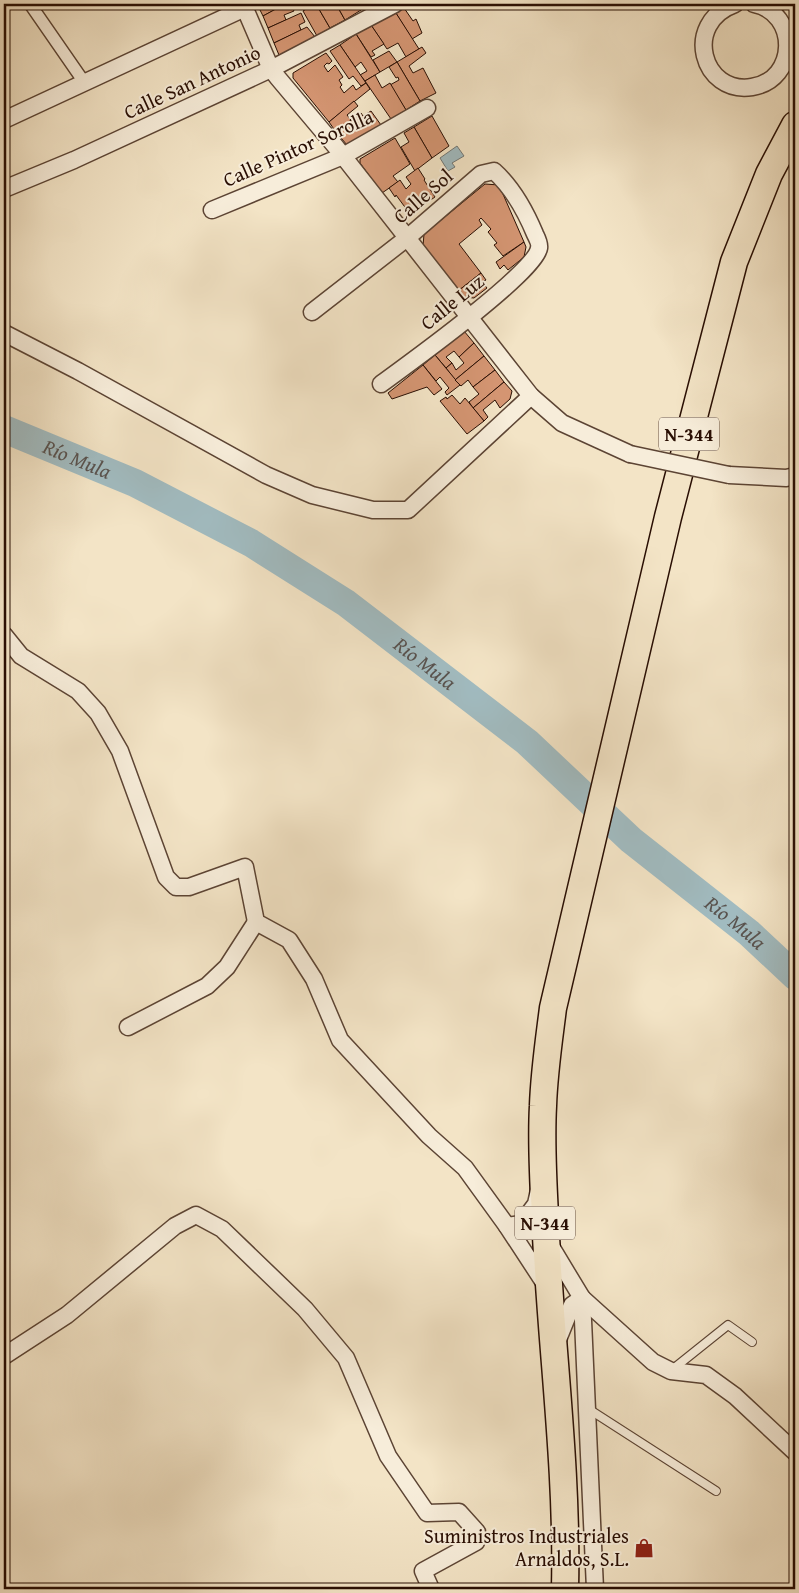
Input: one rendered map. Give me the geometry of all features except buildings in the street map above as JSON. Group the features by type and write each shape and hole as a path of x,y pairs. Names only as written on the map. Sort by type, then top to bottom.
{"highway":[{"name":"N-344","path":"566,1589 564,1511 554,1350 548,1289 543,1173 545,1068 552,1016 563,962 671,508 734,262 769,174 795,126"}],"street":[{"path":"30,4 84,82"},
{"name":"Calle San Antonio","path":"4,189 274,73 395,4"},
{"path":"734,4 721,10 711,20 704,33 703,47 706,61 714,73 725,82 738,87 752,87 766,82 777,74 785,62 788,49 788,35 782,23 773,12 761,5 754,4"},
{"path":"4,120 244,6 274,73 343,156 531,396 562,423 630,454 728,475 786,478 795,476"},
{"name":"Calle Pintor Sorolla","path":"212,210 343,156 428,108"},
{"name":"Calle Sol","path":"312,312 407,238 481,174 494,171 504,180 525,210 540,246"},
{"name":"Calle Luz","path":"381,384 469,317 520,274 537,256 540,246"},
{"path":"4,333 266,475 312,495 373,510 408,510 531,396"},
{"path":"4,635 21,656 78,692 98,714 120,751 166,877 176,887 189,887 245,867 256,922 227,966 207,986 128,1027"},
{"path":"256,922 289,940 314,979 340,1040 429,1136 465,1168 507,1226 531,1266 548,1289"},
{"path":"507,1226 521,1224 536,1204 543,1173"},
{"path":"4,1356 67,1316 175,1226 196,1215 222,1229 305,1309 346,1358 388,1456 427,1513 459,1512 476,1532 476,1542 423,1571 431,1589"},
{"path":"546,1239 582,1298 653,1362 671,1370 706,1375 735,1396 795,1452"},
{"path":"554,1350 572,1305 582,1298"},
{"path":"582,1298 595,1589"}],"lane":[{"path":"671,1370 728,1325 752,1342"},
{"path":"587,1407 716,1491"}],"water":[{"path":"457,146 464,156 452,163 455,167 448,171 440,158"}],"waterway":[{"name":"Río Mula","path":"4,429 135,483 251,543 346,603 527,742 631,840 749,933 795,976"}],"place":[{"name":"Suministros Industriales Arnaldos, S.L.","path":"644,1548"}]}
